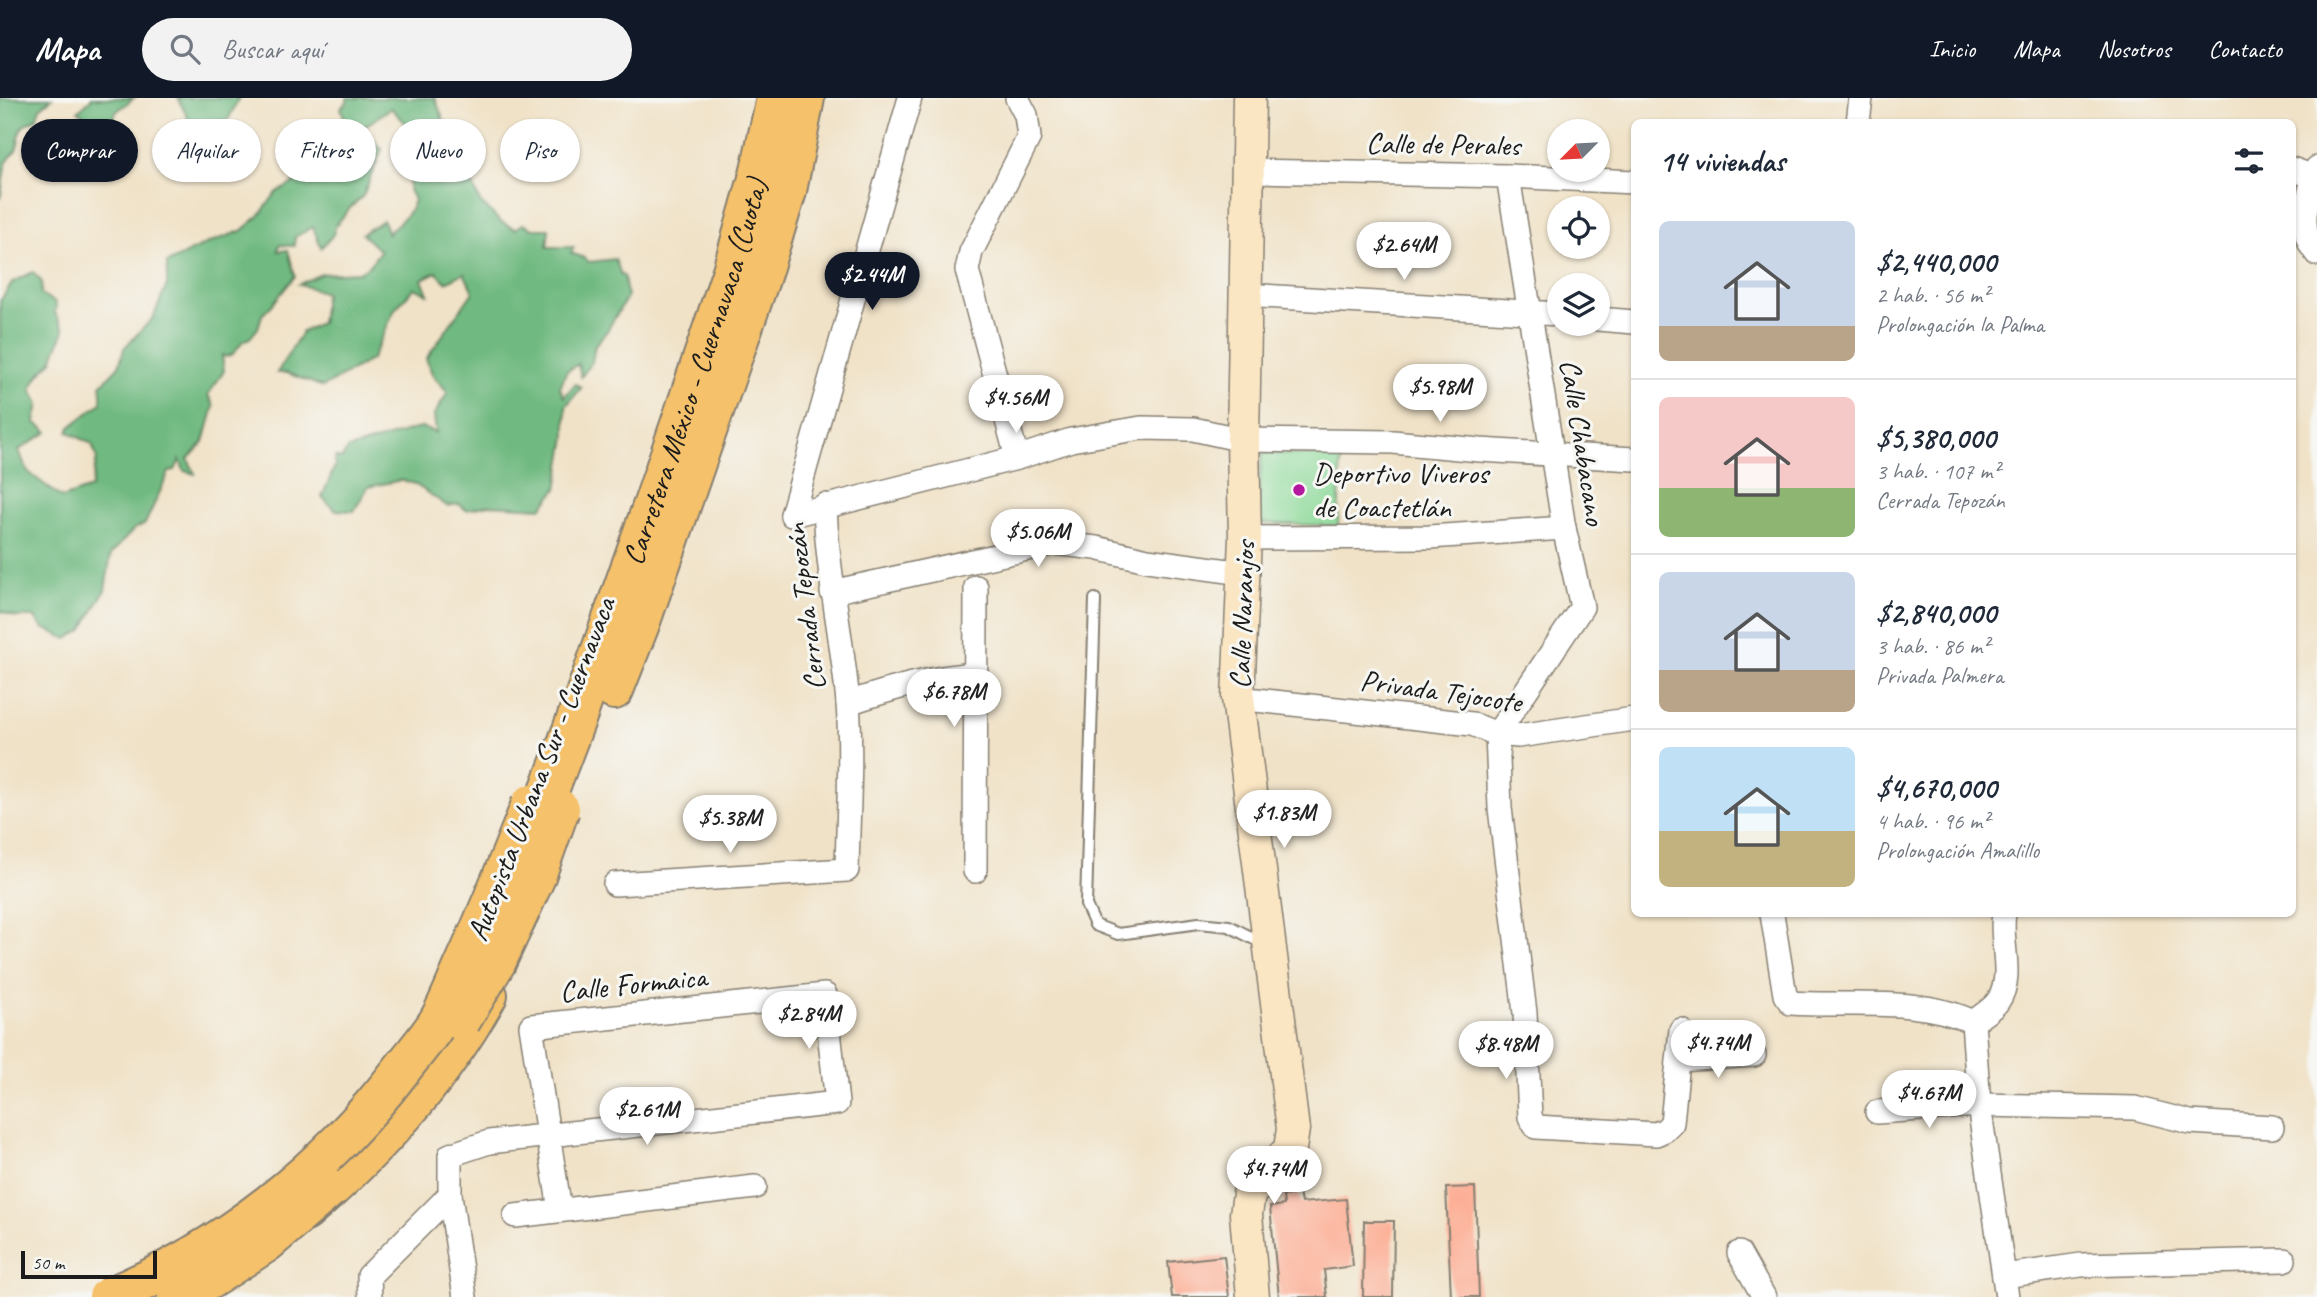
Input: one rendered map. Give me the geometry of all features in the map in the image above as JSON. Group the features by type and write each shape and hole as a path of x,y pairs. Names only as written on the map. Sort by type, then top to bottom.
{"highway":[{"name":"Autopista Urbana Sur - Cuernavaca","path":"108,1297 131,1288 195,1254 251,1219 322,1162 381,1097 439,1020 497,892 647,493 759,149 773,98"},
{"name":"Carretera México - Cuernavaca (Cuota)","path":"125,1297 156,1282 246,1225 291,1187 382,1101 439,1032 498,925 586,692 723,297 759,176 773,98"},
{"name":"Autopista Urbana Sur - Cuernavaca","path":"178,1297 266,1243 337,1182 453,1035 496,963 535,879 749,298 786,172 803,98"}],"street":[{"path":"910,98 792,514 1017,458 1072,440 1141,428 1193,429 1243,440 1393,442 1631,459"},
{"path":"1017,98 1026,115 1029,136 971,252 967,270 1017,458"},
{"name":"Calle Naranjos","path":"1249,98 1243,440 1245,538 1238,698 1293,1129 1290,1149 1249,1194 1246,1214 1253,1297"},
{"path":"1858,119 1861,98"},
{"name":"Calle de Perales","path":"1249,171 1508,176 1631,182"},
{"path":"2308,171 2304,225 2307,240 2317,254"},
{"name":"Calle Chabacano","path":"1497,734 1583,607 1564,528 1508,176"},
{"path":"1245,295 1547,313"},
{"path":"1610,319 1631,322"},
{"name":"Cerrada Tepozán","path":"615,884 847,870 848,703 832,592 825,505"},
{"path":"1245,538 1429,537 1564,528"},
{"path":"832,592 1055,543 1096,548 1147,561 1243,573"},
{"path":"975,871 976,587"},
{"name":"Cerrada Tepozán","path":"848,703 912,682 976,674"},
{"name":"Privada Tejocote","path":"1238,698 1472,724 1497,734 1518,736 1631,719"},
{"path":"1497,734 1500,808 1525,1013 1530,1117 1536,1127 1656,1134 1672,1123 1681,1030"},
{"path":"1772,917 1785,995 1791,1003 1898,1006 1937,1011 1973,1022"},
{"path":"1973,1022 2000,998 2006,972 2001,928 2003,917"},
{"name":"Calle Formaica","path":"825,995 837,1103 549,1136 531,1026 825,995"},
{"path":"1973,1022 1979,1105 2006,1286 2081,1265 2284,1260"},
{"path":"1679,1060 1754,1055"},
{"path":"1877,1112 1979,1105 2135,1108 2190,1122 2272,1127"},
{"path":"465,1297 450,1195 450,1155 489,1142 549,1136 559,1210"},
{"path":"515,1216 755,1187"},
{"path":"369,1287 450,1195"},
{"path":"1739,1253 1764,1297"}],"lane":[{"path":"1096,599 1086,905 1095,925 1118,934 1199,923 1229,926 1270,946"}],"green space":[{"path":"0,98 52,98 40,108 36,119 21,119 18,144 5,167 0,198"},
{"path":"92,98 134,98 116,112 114,119 89,119 78,111"},
{"path":"178,98 239,98 228,119 188,119"},
{"path":"347,98 435,98 443,119 402,119 391,108 375,119 344,119 341,108"},
{"path":"376,143 382,149 376,164"},
{"path":"295,182 316,185 319,182 369,182 363,196 336,225 333,235 321,248 313,227 295,237 295,246 279,245 278,251 288,250 295,276 262,315 258,328 250,338 243,341 233,354 227,357 222,355 224,371 208,395 214,406 204,442 188,459 195,474 184,471 180,460 175,470 169,472 145,524 135,528 111,554 105,590 82,631 67,639 43,628 34,617 16,617 0,611 0,301 13,282 33,272 42,282 41,294 56,303 55,313 64,330 52,361 38,376 31,389 39,404 35,422 48,432 19,450 27,471 62,498 91,488 97,458 92,444 68,432 70,427 101,403 101,385 119,366 124,348 153,318 167,285 167,263 241,231 259,216 276,193"},
{"path":"410,182 472,182 480,202 501,222 515,229 523,224 533,229 549,229 547,247 574,247 571,253 589,262 615,259 621,275 624,276 627,297 607,331 595,345 592,362 581,377 578,364 566,372 560,388 564,397 575,384 582,387 566,406 566,437 557,489 541,508 489,505 466,510 459,504 447,506 415,484 402,480 368,487 354,511 335,510 322,497 335,466 335,457 341,459 348,449 421,427 436,433 434,415 448,392 433,376 426,359 473,292 464,273 446,282 436,272 422,279 428,294 414,288 395,309 372,359 323,387 287,373 277,373 302,332 321,323 325,293 299,284 321,274 359,272 369,266 380,251 362,234 383,220 388,234 409,211 414,200 409,190"},
{"name":"Deportivo Viveros de Coactetlán","path":"1262,453 1341,456 1338,526 1256,523"}],"building":[{"path":"1475,1187 1479,1297 1451,1297 1446,1188"},
{"path":"1299,1193 1301,1203 1346,1199 1353,1266 1324,1270 1327,1297 1279,1297 1270,1207 1284,1205 1283,1196"},
{"path":"1364,1221 1394,1221 1393,1297 1363,1297"},
{"path":"1224,1256 1229,1297 1172,1297 1168,1262"}],"place":[{"name":"Deportivo Viveros de Coactetlán","path":"1299,490"}]}
